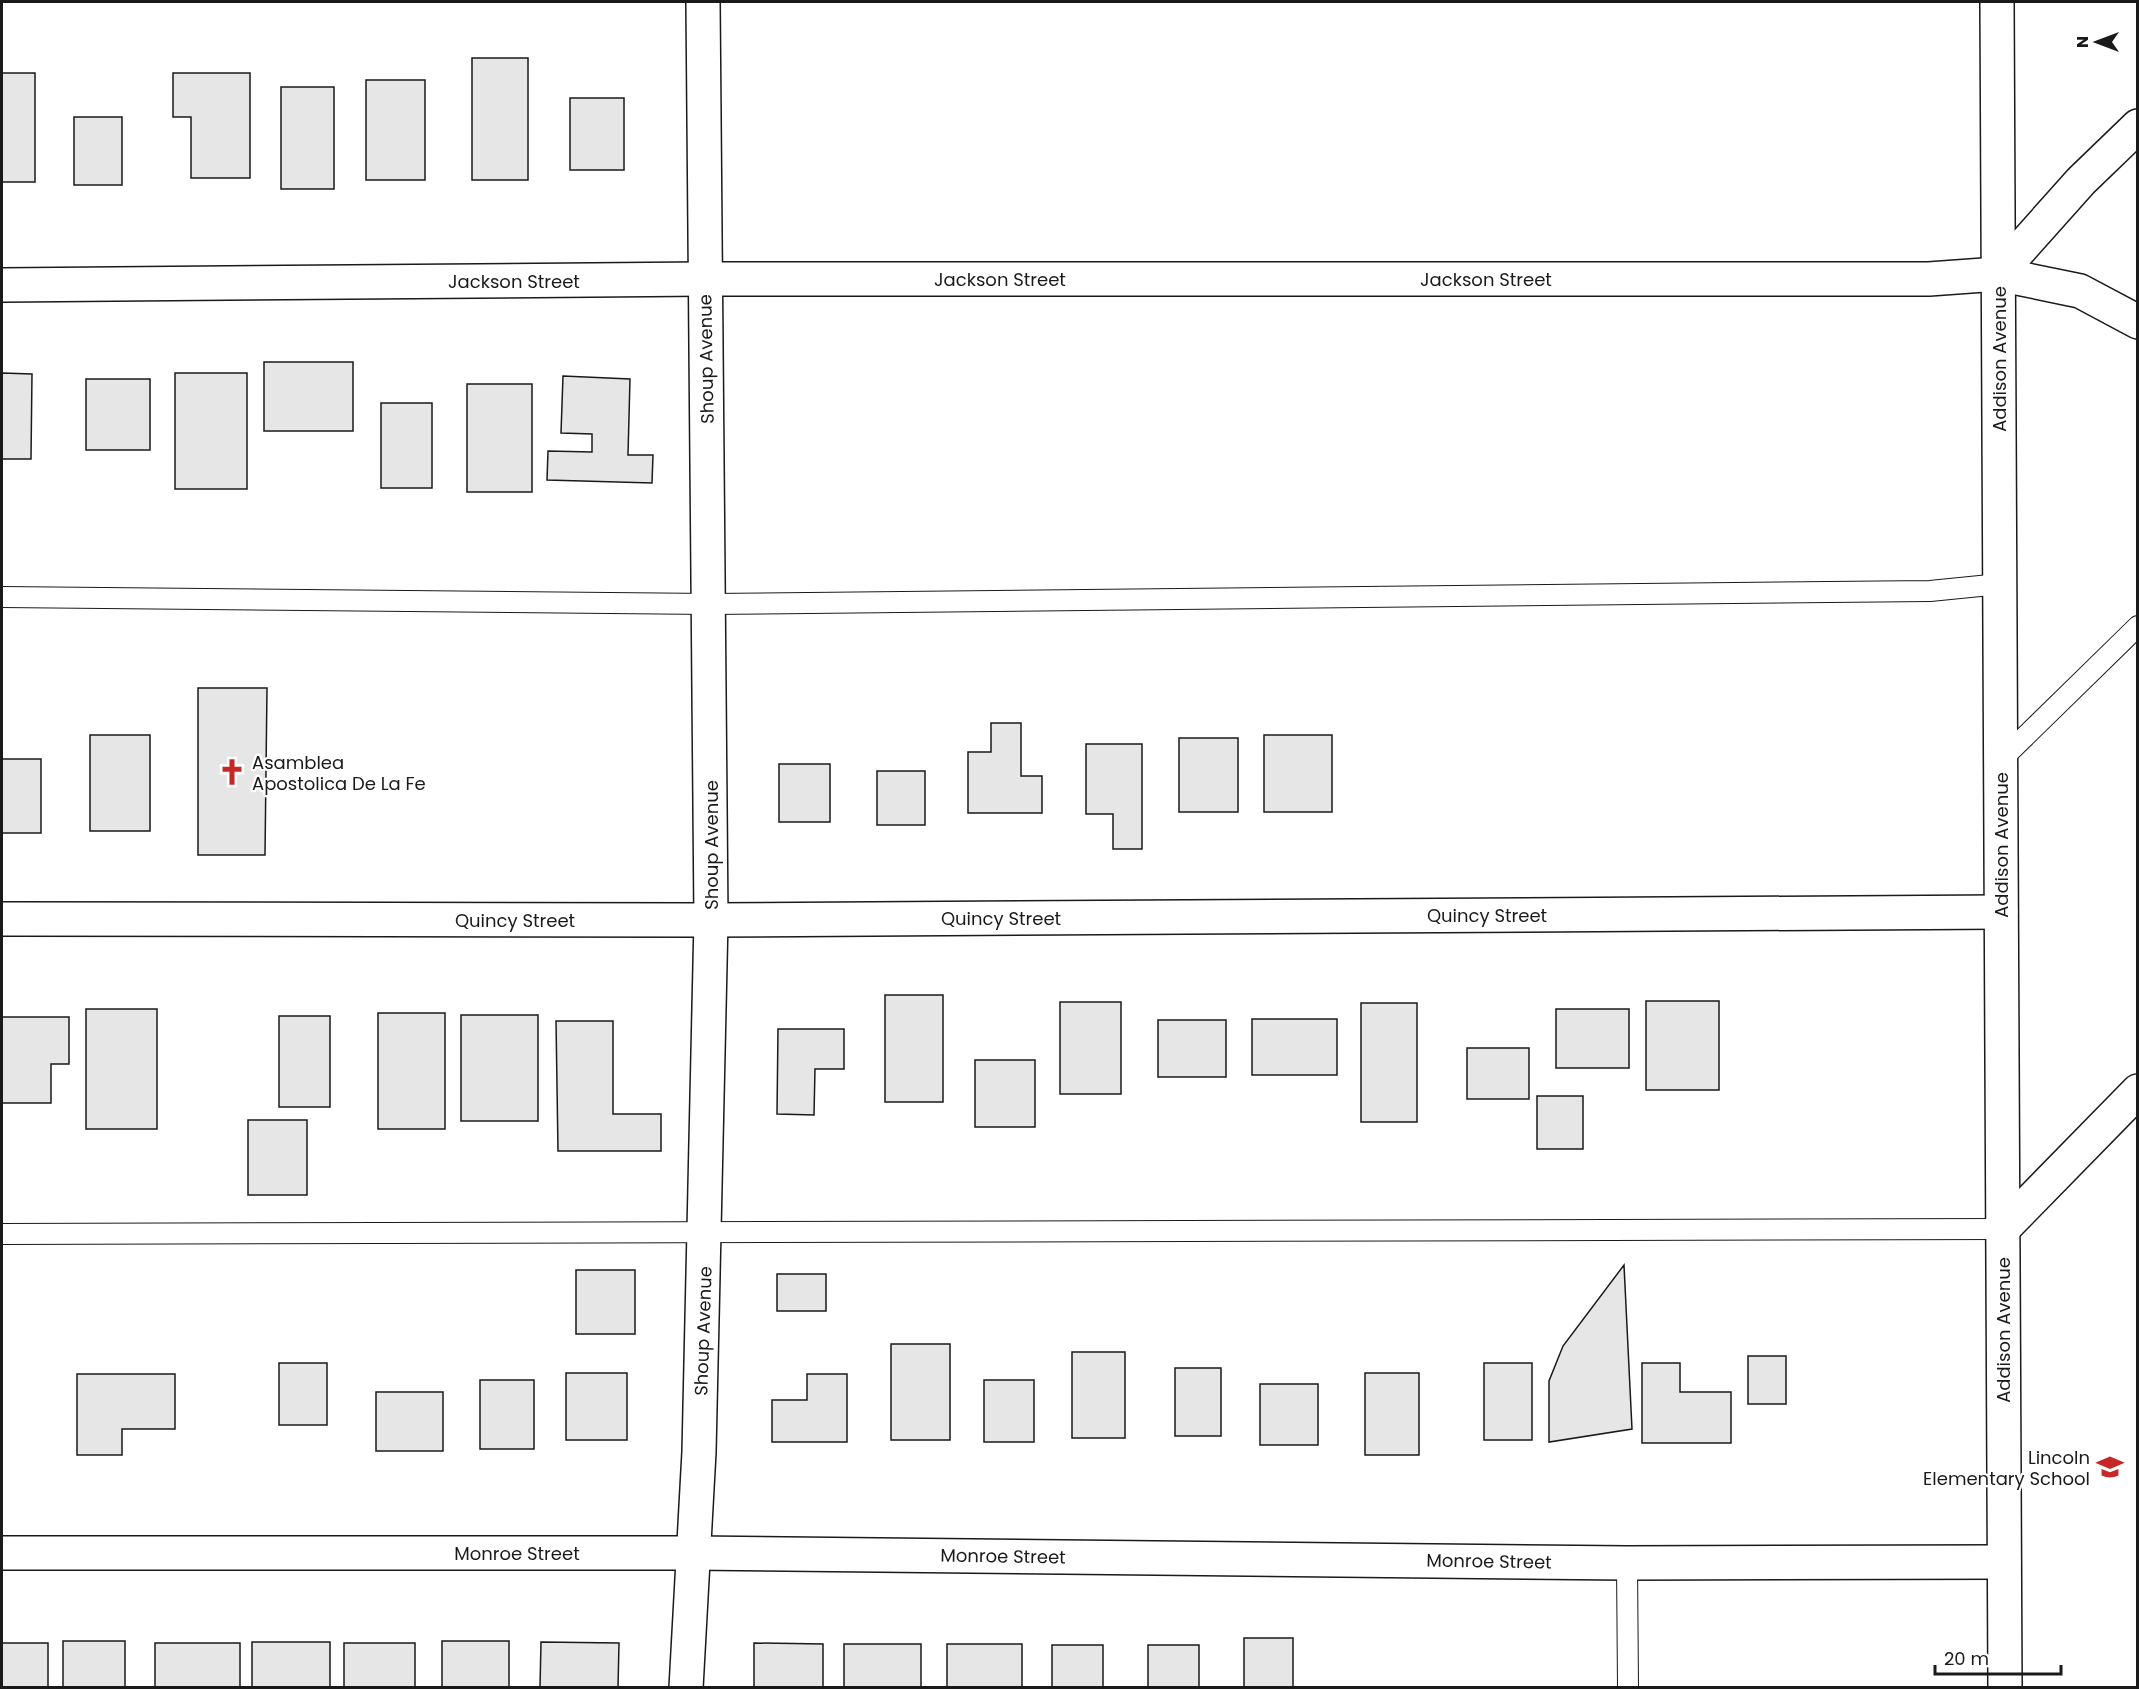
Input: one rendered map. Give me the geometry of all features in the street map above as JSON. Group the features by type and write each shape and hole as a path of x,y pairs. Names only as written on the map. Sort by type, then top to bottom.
{"street":[{"name":"Shoup Avenue","path":"686,1688 706,1233 711,920 703,2"},
{"name":"Addison Avenue","path":"1997,2 2004,1688"},
{"path":"1998,274 2081,181 2138,126"},
{"name":"Jackson Street","path":"2,285 704,279 1929,279 1998,274 2080,291 2138,322"},
{"name":"Quincy Street","path":"2,919 711,920 2001,912"},
{"path":"2002,1229 2138,1091"},
{"name":"Monroe Street","path":"2,1553 693,1553 1627,1563 2004,1562"}],"lane":[{"path":"2,597 710,604 1930,591 2000,584"},
{"path":"2000,761 2138,626"},
{"path":"2,1234 2002,1229"},
{"path":"1627,1563 1628,1688"}],"building":[{"path":"472,58 528,58 528,180 472,180"},
{"path":"2,73 35,73 35,182 2,182"},
{"path":"173,73 250,73 250,178 191,178 191,117 173,117"},
{"path":"366,80 425,80 425,180 366,180"},
{"path":"281,87 334,87 334,189 281,189"},
{"path":"570,98 624,98 624,170 570,170"},
{"path":"74,117 122,117 122,185 74,185"},
{"path":"264,362 353,362 353,431 264,431"},
{"path":"2,373 32,374 31,459 2,459"},
{"path":"175,373 247,373 247,489 175,489"},
{"path":"563,376 630,379 628,455 653,455 652,483 547,480 548,451 592,452 592,434 561,433"},
{"path":"86,379 150,379 150,450 86,450"},
{"path":"467,384 532,384 532,492 467,492"},
{"path":"381,403 432,403 432,488 381,488"},
{"name":"Asamblea Apostolica De La Fe","path":"198,688 267,688 265,855 198,855"},
{"path":"991,723 1021,723 1021,776 1042,776 1042,813 968,813 968,752 991,752"},
{"path":"90,735 150,735 150,831 90,831"},
{"path":"1264,735 1332,735 1332,812 1264,812"},
{"path":"1179,738 1238,738 1238,812 1179,812"},
{"path":"1086,744 1142,744 1142,849 1113,849 1113,814 1086,814"},
{"path":"2,759 41,759 41,833 2,833"},
{"path":"779,764 830,764 830,822 779,822"},
{"path":"877,771 925,771 925,825 877,825"},
{"path":"885,995 943,995 943,1102 885,1102"},
{"path":"1646,1001 1719,1001 1719,1090 1646,1090"},
{"path":"1060,1002 1121,1002 1121,1094 1060,1094"},
{"path":"1361,1003 1417,1003 1417,1122 1361,1122"},
{"path":"86,1009 157,1009 157,1129 86,1129"},
{"path":"1556,1009 1629,1009 1629,1068 1556,1068"},
{"path":"378,1013 445,1013 445,1129 378,1129"},
{"path":"461,1015 538,1015 538,1121 461,1121"},
{"path":"279,1016 330,1016 330,1107 279,1107"},
{"path":"2,1017 69,1017 69,1064 51,1064 51,1103 2,1103"},
{"path":"1252,1019 1337,1019 1337,1075 1252,1075"},
{"path":"1158,1020 1226,1020 1226,1077 1158,1077"},
{"path":"556,1021 613,1021 613,1114 661,1114 661,1151 558,1151"},
{"path":"778,1029 844,1029 844,1069 815,1069 814,1115 777,1114"},
{"path":"1467,1048 1529,1048 1529,1099 1467,1099"},
{"path":"975,1060 1035,1060 1035,1127 975,1127"},
{"path":"1537,1096 1583,1096 1583,1149 1537,1149"},
{"path":"248,1120 307,1120 307,1195 248,1195"},
{"path":"1624,1265 1632,1429 1549,1442 1549,1381 1563,1346"},
{"path":"576,1270 635,1270 635,1334 576,1334"},
{"path":"777,1274 826,1274 826,1311 777,1311"},
{"path":"891,1344 950,1344 950,1440 891,1440"},
{"path":"1072,1352 1125,1352 1125,1438 1072,1438"},
{"path":"1748,1356 1786,1356 1786,1404 1748,1404"},
{"path":"279,1363 327,1363 327,1425 279,1425"},
{"path":"1484,1363 1532,1363 1532,1440 1484,1440"},
{"path":"1642,1363 1680,1363 1680,1392 1731,1392 1731,1443 1642,1443"},
{"path":"1175,1368 1221,1368 1221,1436 1175,1436"},
{"path":"566,1373 627,1373 627,1440 566,1440"},
{"path":"1365,1373 1419,1373 1419,1455 1365,1455"},
{"path":"77,1374 175,1374 175,1429 122,1429 122,1455 77,1455"},
{"path":"807,1374 847,1374 847,1442 772,1442 772,1400 807,1400"},
{"path":"480,1380 534,1380 534,1449 480,1449"},
{"path":"984,1380 1034,1380 1034,1442 984,1442"},
{"path":"1260,1384 1318,1384 1318,1445 1260,1445"},
{"path":"376,1392 443,1392 443,1451 376,1451"},
{"path":"1244,1638 1293,1638 1293,1688 1244,1688"},
{"path":"63,1641 125,1641 125,1688 63,1688"},
{"path":"442,1641 509,1641 509,1688 442,1688"},
{"path":"252,1642 330,1642 330,1688 252,1688"},
{"path":"541,1642 619,1643 618,1688 540,1688"},
{"path":"2,1643 48,1643 48,1688 2,1688"},
{"path":"155,1643 240,1643 240,1688 155,1688"},
{"path":"344,1643 415,1643 415,1688 344,1688"},
{"path":"754,1643 823,1644 823,1688 754,1688"},
{"path":"844,1644 921,1644 921,1688 844,1688"},
{"path":"947,1644 1022,1644 1022,1688 947,1688"},
{"path":"1052,1645 1103,1645 1103,1688 1052,1688"},
{"path":"1148,1645 1199,1645 1199,1688 1148,1688"}],"place":[{"name":"Asamblea Apostolica De La Fe","path":"232,772"},
{"name":"Lincoln Elementary School","path":"2110,1467"}]}
